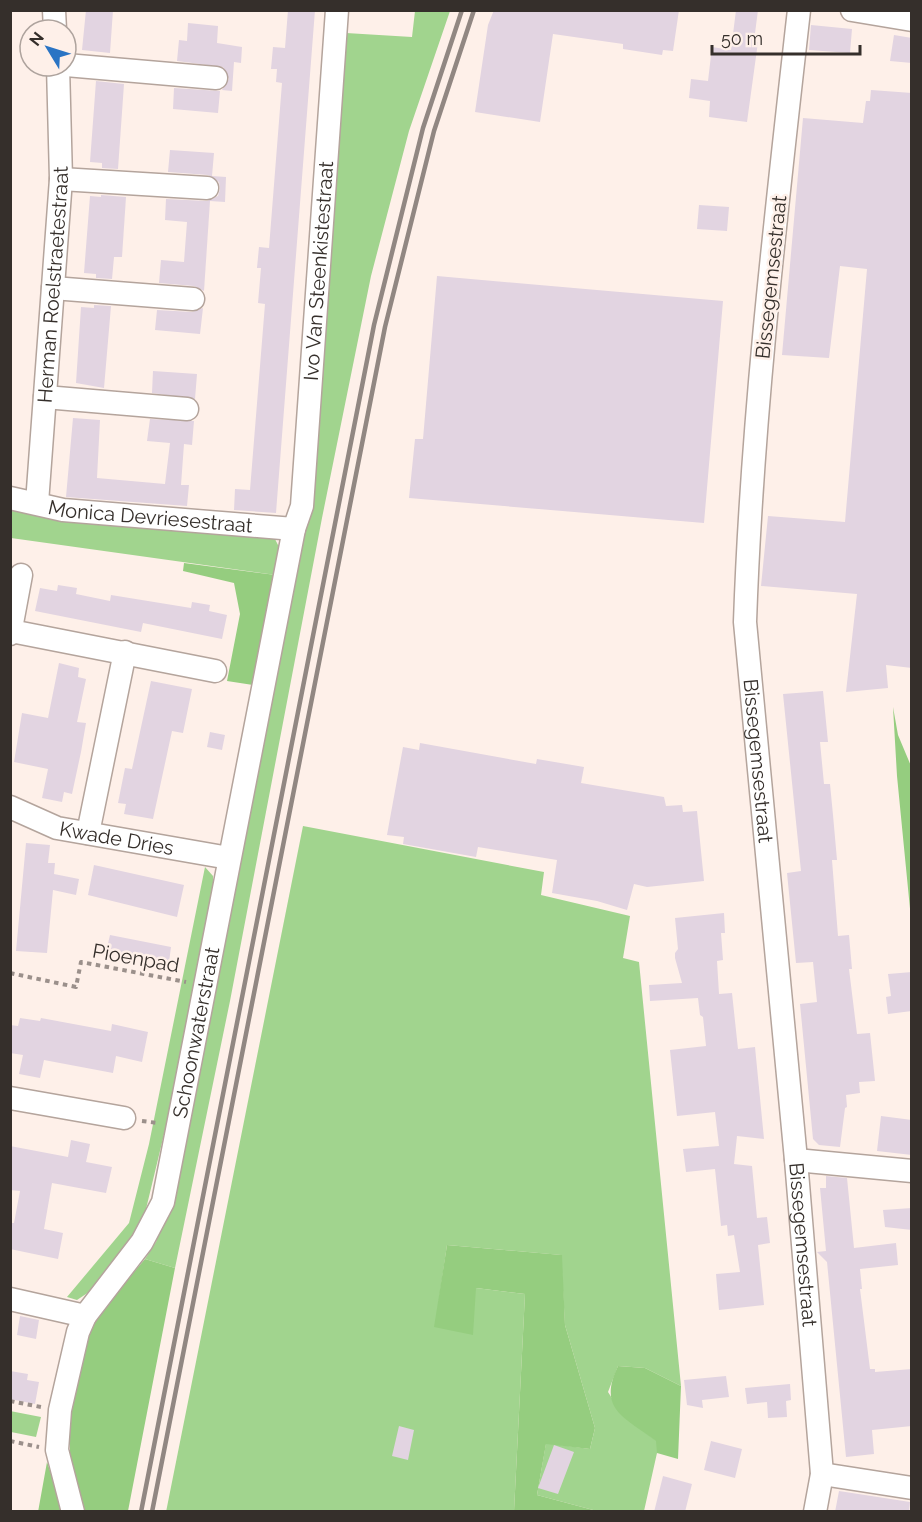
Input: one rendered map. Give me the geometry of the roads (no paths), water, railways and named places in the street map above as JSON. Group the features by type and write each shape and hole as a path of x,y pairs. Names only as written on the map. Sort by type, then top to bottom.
{"street":[{"name":"Ivo Van Steenkistestraat","path":"294,529 302,506 337,10"},
{"name":"Bissegemsestraat","path":"799,10 769,276 748,543 745,622 796,1160 822,1474 815,1512"},
{"path":"852,10 912,20"},
{"path":"78,66 216,78"},
{"name":"Herman Roelstraetestraat","path":"37,503 61,179 58,78"},
{"path":"61,179 207,189"},
{"path":"53,288 193,299"},
{"path":"45,397 187,409"},
{"name":"Monica Devriesestraat","path":"10,498 63,510 294,529"},
{"name":"Schoonwaterstraat","path":"73,1512 57,1450 60,1410 70,1363 85,1316 142,1242 163,1202 294,529"},
{"path":"21,575 11,632 215,670"},
{"path":"88,833 125,652"},
{"name":"Kwade Dries","path":"10,807 57,828 229,858"},
{"path":"10,1098 124,1118"},
{"path":"796,1160 912,1171"},
{"path":"10,1299 85,1316"},
{"path":"822,1474 912,1488"}],"railway":[{"path":"141,1512 374,325 423,128 462,10"},
{"path":"152,1512 385,327 434,131 474,10"}]}
